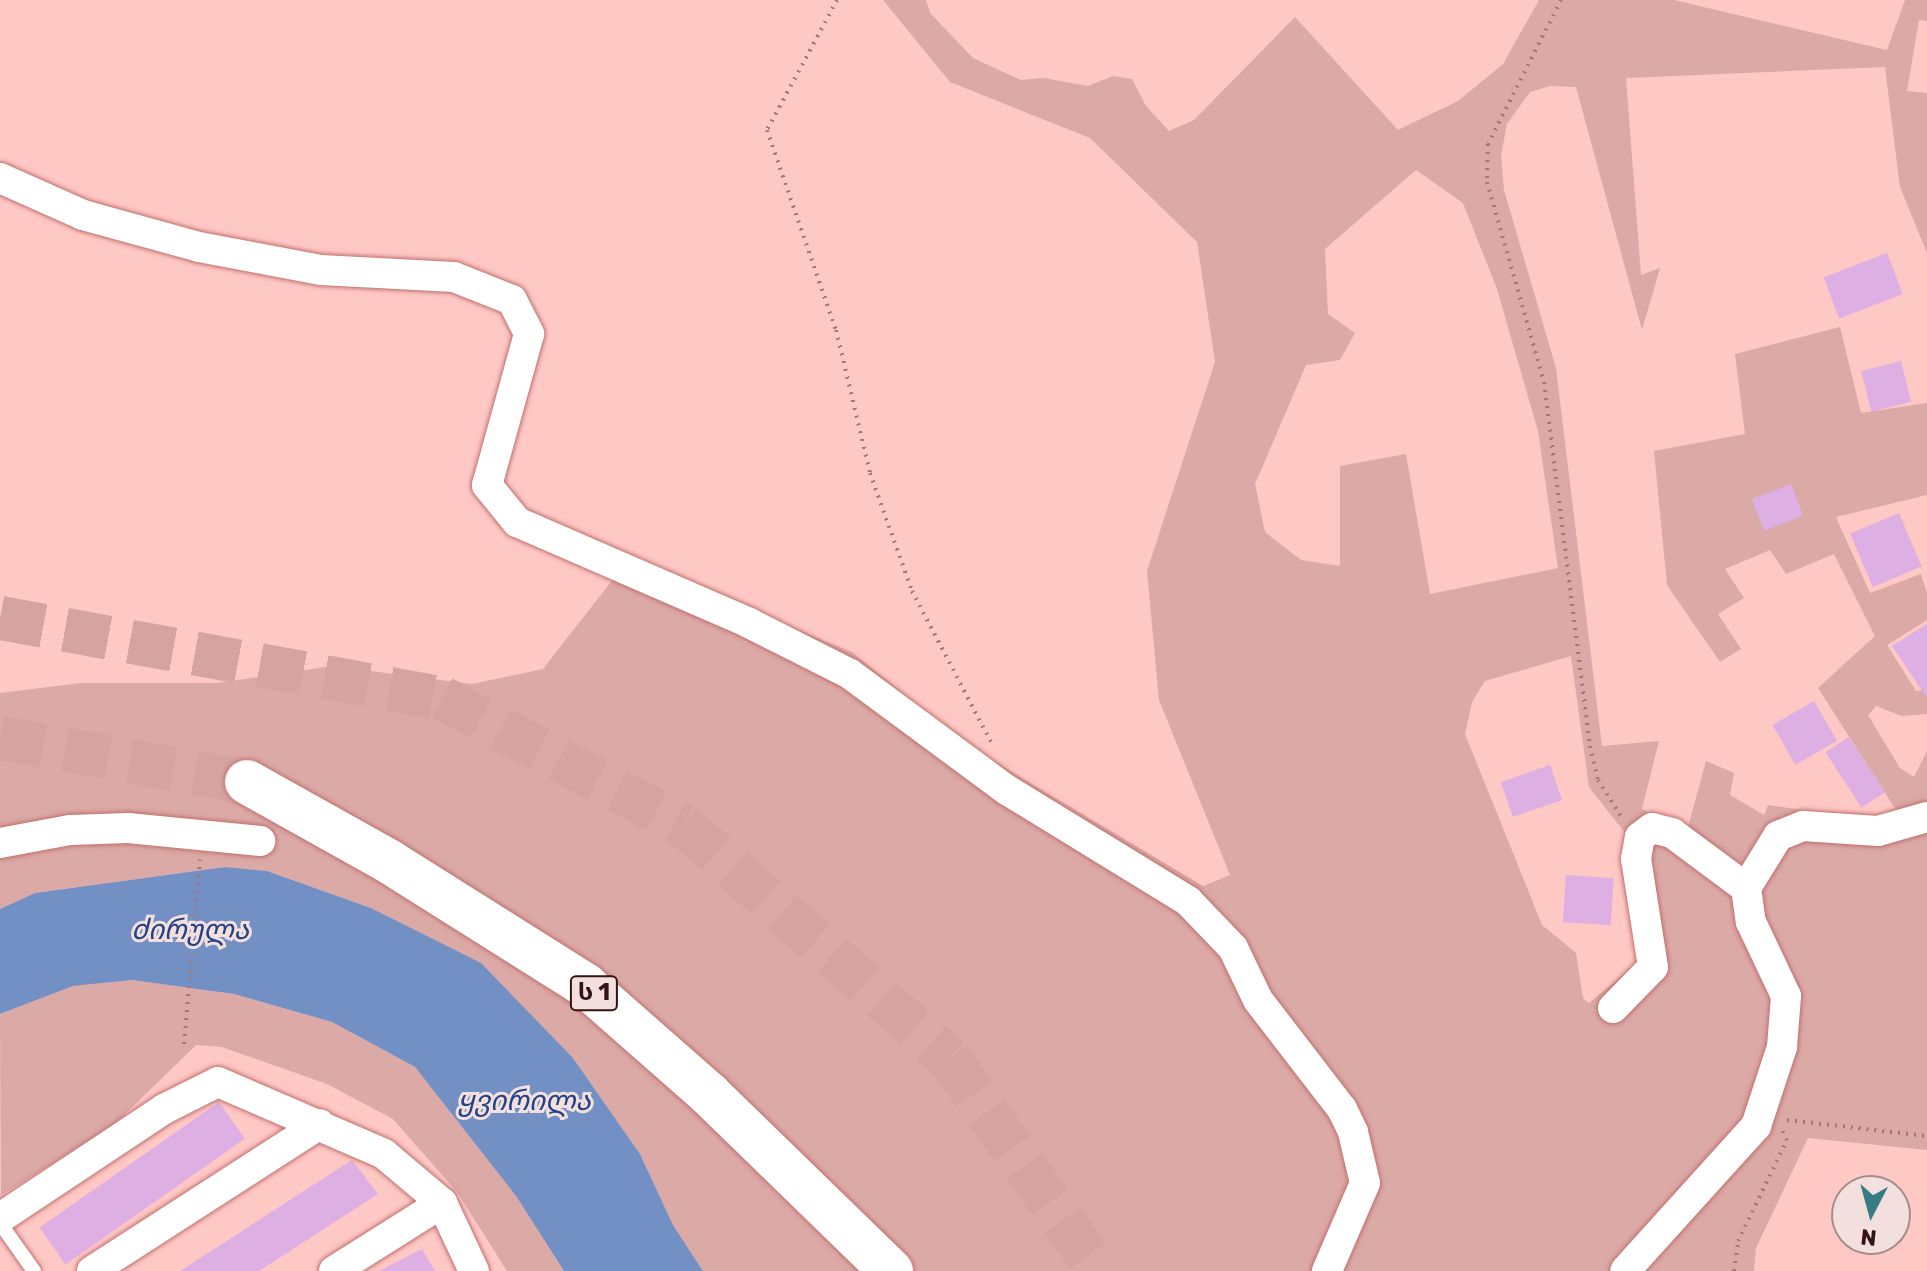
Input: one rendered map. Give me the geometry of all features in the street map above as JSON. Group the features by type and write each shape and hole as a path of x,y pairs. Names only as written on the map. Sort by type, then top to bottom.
{"highway":[{"name":"ს 1","path":"247,782 390,862 585,985 709,1094 891,1271"}],"street":[{"path":"0,178 83,215 199,247 321,270 454,277 512,300 529,334 487,485 517,522 749,623 850,674 1007,790 1188,901 1212,923 1233,948 1258,1000 1342,1109 1365,1183 1327,1271"},
{"path":"1625,1271 1756,1126 1782,1047 1786,996 1751,922 1746,888 1778,836 1803,826 1878,831 1927,817"},
{"path":"1613,1008 1653,967 1636,859 1640,837 1652,828 1672,833 1746,888"},
{"path":"0,843 70,830 202,834 260,841"},
{"path":"0,1220 164,1109 218,1082 384,1154 442,1203 474,1271"},
{"path":"92,1271 320,1124"},
{"path":"334,1271 442,1203"},
{"path":"1650,1271 1657,1234"}],"lane":[{"path":"0,1220 34,1271"}],"path":[{"path":"837,0 767,130 836,330 870,473 907,576 992,741 1007,790"},
{"path":"1561,0 1488,144 1487,182 1544,382 1590,746 1598,780 1614,809 1640,837"},
{"path":"184,1044 202,834"},
{"path":"1734,1271 1738,1241 1787,1140 1776,1119 1927,1136"}],"shaded area":[{"path":"883,0 926,0 930,13 973,58 1021,80 1044,78 1088,86 1113,76 1132,79 1146,106 1169,131 1194,120 1295,17 1398,130 1458,101 1503,64 1539,0 1674,0 1887,50 1905,0 1927,0 1927,21 1919,20 1907,91 1927,93 1927,253 1900,187 1885,67 1626,78 1641,275 1660,268 1642,330 1576,87 1550,86 1530,92 1507,124 1501,155 1504,190 1556,368 1602,746 1659,741 1642,809 1687,831 1706,761 1734,773 1730,795 1764,815 1768,805 1874,820 1898,813 1818,688 1875,636 1834,554 1786,574 1770,550 1725,569 1744,598 1718,614 1741,649 1720,662 1667,585 1654,451 1745,434 1735,354 1840,327 1861,413 1927,403 1927,495 1836,517 1870,593 1921,574 1927,593 1927,620 1887,645 1916,691 1927,690 1927,714 1902,716 1876,706 1868,715 1900,768 1914,777 1927,751 1927,1150 1808,1138 1756,1248 1754,1271 703,1271 673,1225 640,1154 573,1058 480,963 371,908 267,871 225,867 35,893 0,909 0,693 81,683 218,683 332,666 472,684 543,669 628,560 852,652 965,744 1203,886 1230,875 1159,700 1147,571 1215,362 1197,242 1090,138 950,82","holes":["1416,170 1463,203 1497,289 1538,431 1558,568 1430,594 1406,454 1340,466 1340,566 1301,560 1265,532 1255,484 1306,365 1340,360 1355,333 1328,314 1325,249","1571,656 1589,787 1626,834 1642,959 1589,1003 1583,998 1576,953 1542,925 1465,734 1472,702 1485,681"]},
{"path":"132,980 234,994 332,1022 415,1067 516,1196 564,1271 507,1271 457,1192 393,1119 327,1084 222,1047 196,1045 112,1127 1,1195 0,1014 73,986"}],"water":[{"name":"ყვირილა","path":"225,867 267,871 371,908 481,963 573,1058 640,1154 673,1225 703,1271 564,1271 516,1196 415,1067 332,1022 234,994 132,980 73,986 0,1014 0,909 35,893"}],"building":[{"path":"1887,253 1903,294 1839,318 1824,277"},
{"path":"1901,361 1911,402 1871,412 1861,371"},
{"path":"1791,484 1803,516 1764,531 1752,499"},
{"path":"1899,513 1922,566 1873,587 1850,534"},
{"path":"1927,624 1927,698 1892,646"},
{"path":"1814,701 1837,741 1795,765 1772,725"},
{"path":"1849,737 1885,792 1861,808 1826,752"},
{"path":"1550,765 1562,800 1513,817 1501,782"},
{"path":"1566,875 1614,878 1611,925 1563,922"},
{"path":"219,1102 245,1139 65,1264 40,1228"},
{"path":"352,1160 378,1194 259,1271 180,1271"},
{"path":"422,1249 435,1271 379,1271"}],"tunnel":[{"path":"0,618 442,698 683,825 949,1058 1098,1271"},
{"path":"0,738 247,782"}],"water label":[{"name":"ძირულა","path":"190,930"}]}
